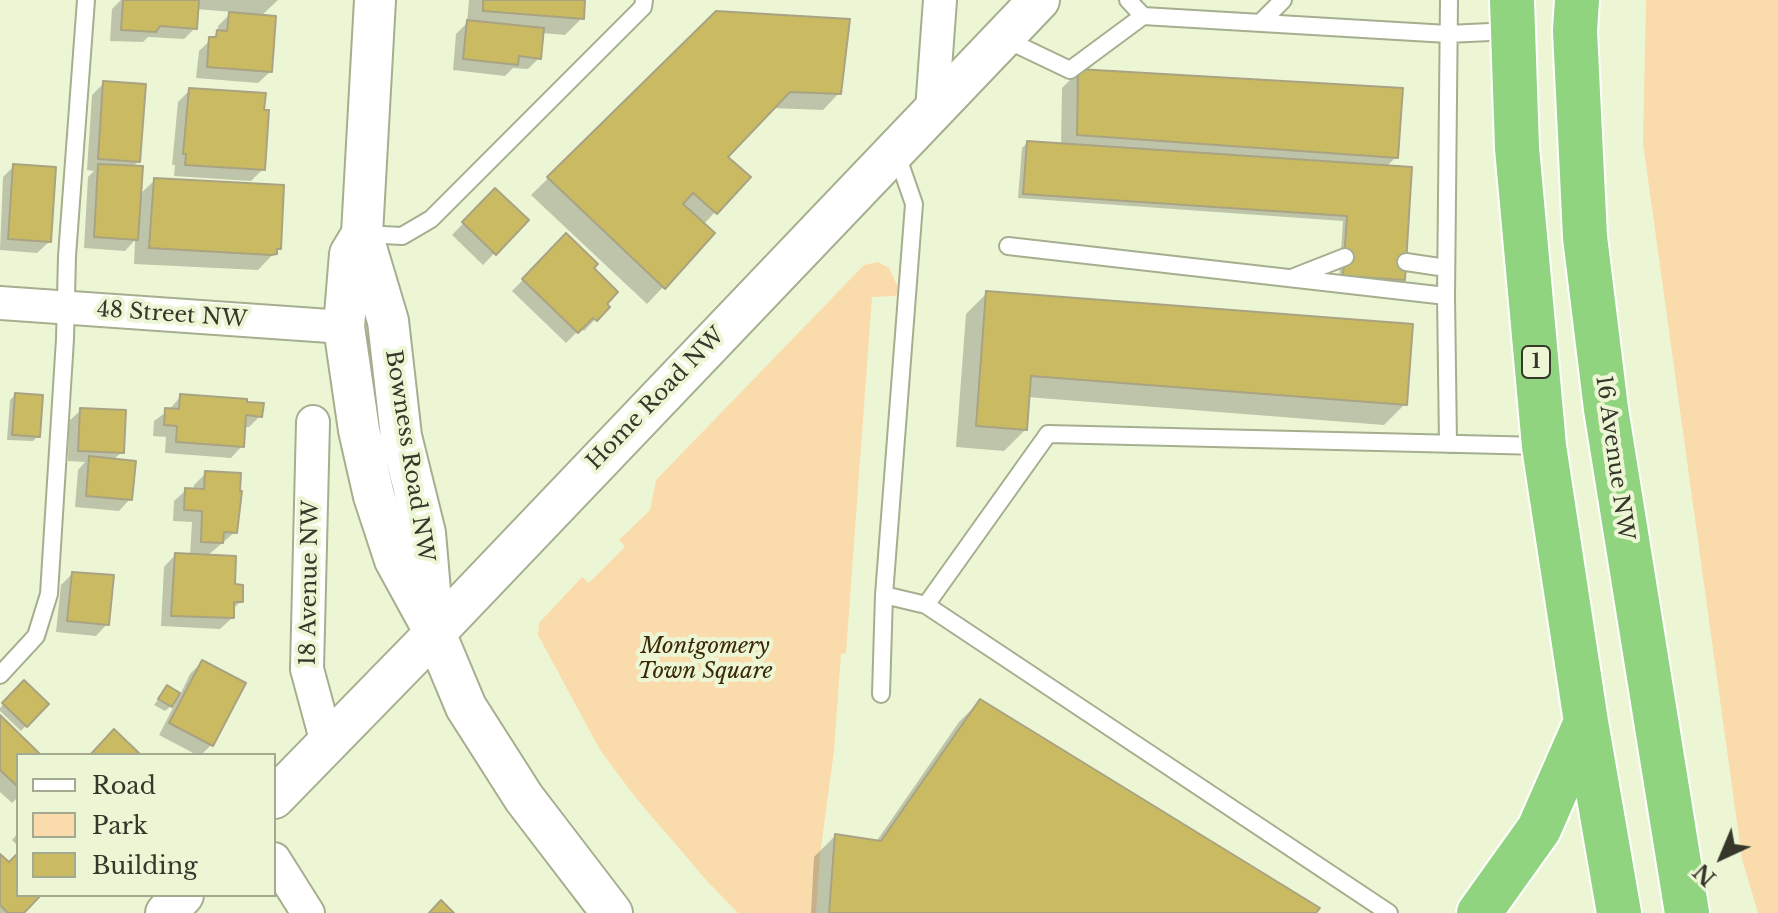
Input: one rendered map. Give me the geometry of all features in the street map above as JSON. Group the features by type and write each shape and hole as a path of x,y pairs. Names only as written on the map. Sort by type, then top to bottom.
{"highway":[{"name":"16 Avenue NW","path":"1577,0 1575,31 1585,237 1604,394 1687,913"},
{"name":"1","path":"1513,15 1517,148 1544,446 1619,913"},
{"path":"1479,913 1539,829 1586,722"}],"street":[{"name":"Bowness Road NW","path":"375,0 362,234 388,321 401,436 425,533 435,633"},
{"path":"932,110 940,0"},
{"name":"Home Road NW","path":"276,796 1039,0"},
{"name":"Bowness Road NW","path":"362,234 350,254 344,327 359,430 374,496 395,560 435,633 466,707 524,798 612,913"},
{"name":"48 Street NW","path":"0,303 344,327"},
{"name":"18 Avenue NW","path":"313,422 307,669 327,743"},
{"path":"276,862 308,913"},
{"path":"166,913 181,897"}],"lane":[{"path":"0,675 36,636 49,594 67,256 86,0"},
{"path":"362,234 402,236 431,219 643,7 644,0"},
{"path":"1128,0 1143,16"},
{"path":"1260,23 1283,0"},
{"path":"1448,444 1449,0"},
{"path":"1003,38 1070,70 1143,16 1448,34 1513,15"},
{"path":"881,694 884,595 914,204 895,149"},
{"path":"1008,246 1446,296"},
{"path":"1292,278 1345,257"},
{"path":"1406,262 1446,268"},
{"path":"926,605 1048,434 1544,446"},
{"path":"884,595 926,605 1389,913"}],"green space":[{"path":"1646,0 1778,0 1778,913 1758,913 1742,859 1643,143"},
{"name":"Montgomery Town Square","path":"878,262 889,268 900,291 895,296 872,297 846,653 841,654 816,913 738,913 635,797 600,750 538,635 539,623 582,577 589,583 625,547 619,540 650,510 656,480 864,265"}],"building":[{"path":"123,0 199,0 197,29 160,26 156,32 121,30"},
{"path":"483,0 585,0 584,19 483,11"},
{"path":"716,11 850,19 841,94 790,92 728,157 751,177 717,214 693,193 683,204 715,233 665,289 547,177"},
{"path":"229,12 276,16 272,72 207,67 209,37 216,37 217,30 227,31"},
{"path":"467,20 544,28 541,59 519,56 518,65 463,59"},
{"path":"1078,69 1403,88 1398,158 1077,135"},
{"path":"103,81 146,84 140,162 98,159"},
{"path":"189,88 266,93 264,110 269,110 265,170 185,165 186,154 183,154"},
{"path":"1027,141 1412,167 1405,280 1343,276 1347,216 1023,194"},
{"path":"13,164 56,167 51,242 8,239"},
{"path":"98,164 143,166 138,240 94,237"},
{"path":"154,178 284,185 281,249 271,255 149,248"},
{"path":"495,188 529,220 496,255 462,222"},
{"path":"566,233 598,264 594,268 618,292 597,321 593,318 578,333 522,279"},
{"path":"986,291 1413,324 1407,405 1031,376 1027,430 976,426"},
{"path":"15,393 43,395 40,437 12,435"},
{"path":"180,394 264,403 262,417 246,415 244,447 176,442 177,426 164,425 165,408 179,409"},
{"path":"80,408 126,410 124,453 78,451"},
{"path":"89,456 136,461 132,500 86,496"},
{"path":"205,471 241,473 237,533 224,532 223,543 201,542 202,511 184,510 185,488 204,489"},
{"path":"175,553 236,556 235,584 243,585 243,602 234,602 234,618 171,616"},
{"path":"72,572 114,575 109,625 67,621"},
{"path":"202,660 246,683 213,746 169,723"},
{"path":"24,680 49,704 27,727 2,703"},
{"path":"167,685 180,693 172,707 158,699"},
{"path":"980,699 1320,908 1316,913 829,913 835,834 881,841"},
{"path":"0,715 39,753 16,753 16,785 0,770"},
{"path":"114,729 139,753 92,753"},
{"path":"0,854 9,862 16,855 16,897 39,897 24,913 8,913 0,905"},
{"path":"441,900 454,913 429,913"}]}
